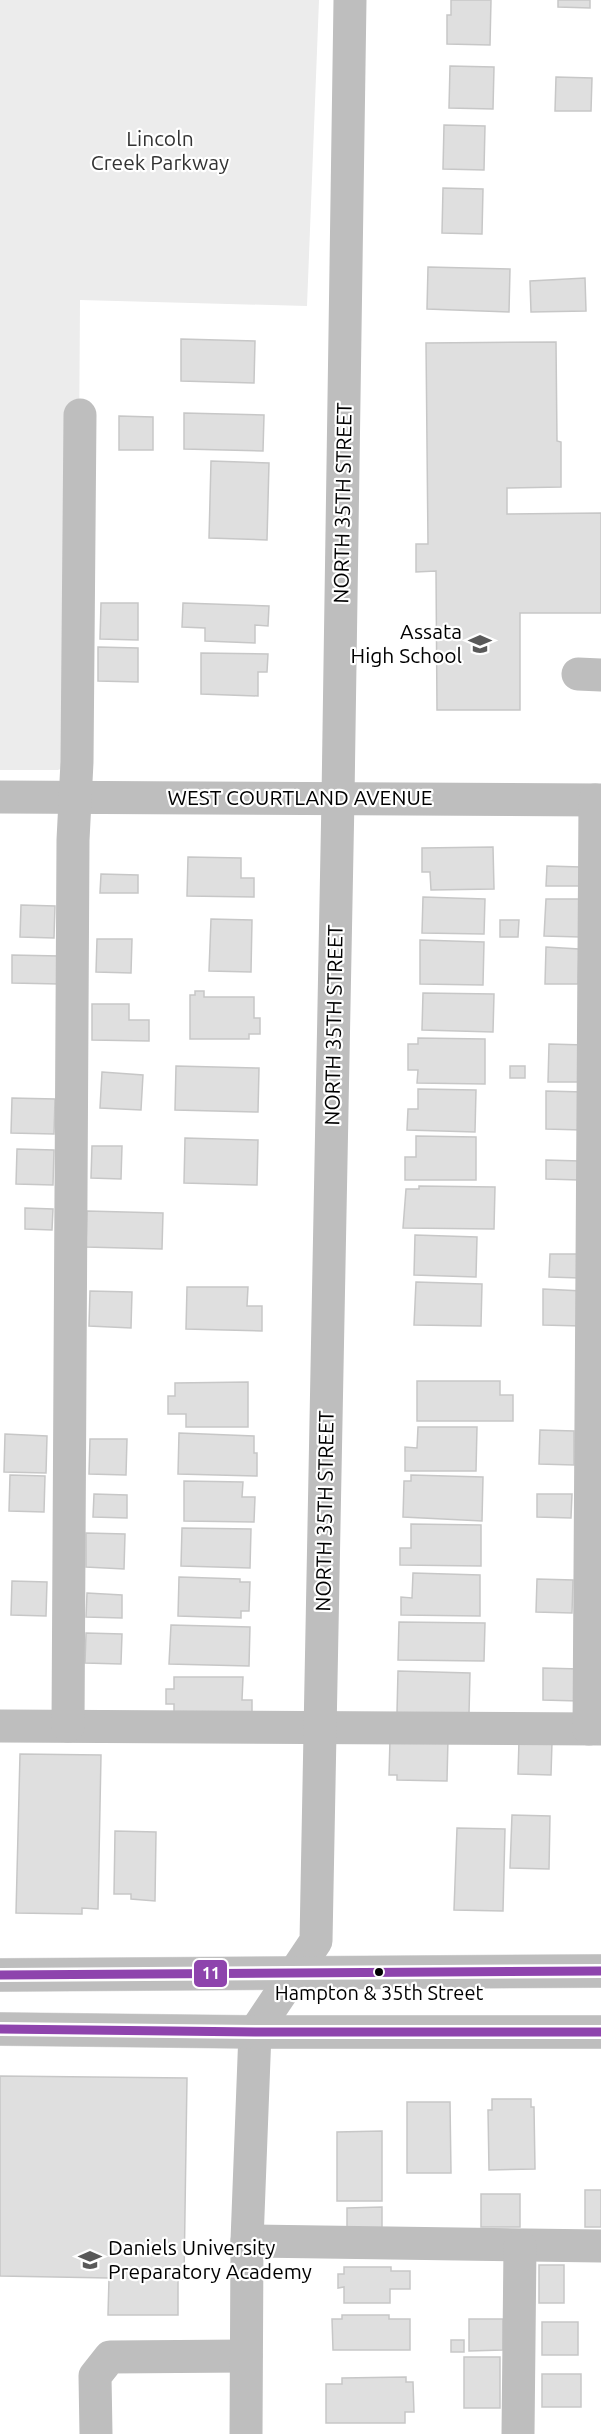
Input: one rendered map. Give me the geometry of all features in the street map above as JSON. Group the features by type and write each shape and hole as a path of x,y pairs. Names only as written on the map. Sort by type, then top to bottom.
{"street":[{"name":"NORTH 35TH STREET","path":"255,2032 316,1941 338,798 350,0"},
{"path":"68,1726 74,798 77,762 80,415"},
{"name":"WEST COURTLAND AVENUE","path":"0,797 598,800"},
{"path":"0,1726 595,1729 598,800"},
{"path":"0,1975 601,1971"},
{"path":"0,2029 601,2032"},
{"path":"246,2434 247,2241 255,2032"},
{"path":"247,2241 601,2246"},
{"path":"518,2434 520,2246"},
{"path":"96,2434 95,2376 110,2357 246,2356"}],"green space":[{"name":"Lincoln Creek Parkway","path":"0,0 319,0 307,306 80,300 77,762 58,770 0,770"}],"building":[{"path":"451,0 491,0 490,45 447,44 447,15 451,15"},
{"path":"558,0 590,0 590,8 558,7"},
{"path":"450,66 494,67 493,109 449,108"},
{"path":"556,77 592,78 591,111 555,111"},
{"path":"444,125 485,126 484,170 443,169"},
{"path":"443,188 483,189 482,234 442,233"},
{"path":"428,267 510,269 509,312 427,309"},
{"path":"585,278 586,311 531,312 530,281"},
{"path":"181,339 255,341 254,383 181,381"},
{"path":"556,342 557,441 561,442 561,487 507,488 507,514 601,513 601,613 520,613 520,710 437,710 436,571 416,572 416,544 428,544 426,343"},
{"path":"184,413 264,415 263,451 184,449"},
{"path":"119,416 153,417 153,450 119,450"},
{"path":"211,461 269,463 267,540 209,538"},
{"path":"101,603 138,603 138,640 100,639"},
{"path":"183,603 269,606 268,626 255,625 255,643 205,641 205,628 182,627"},
{"path":"98,647 138,648 138,682 98,681"},
{"path":"201,653 268,654 267,672 258,672 258,696 201,694"},
{"path":"493,847 494,889 431,890 430,872 422,872 422,848"},
{"path":"188,857 241,858 241,878 254,878 254,897 187,896"},
{"path":"547,866 581,867 580,886 546,886"},
{"path":"101,874 138,875 138,893 100,893"},
{"path":"423,897 485,899 484,934 422,933"},
{"path":"546,899 580,899 580,937 544,936"},
{"path":"21,905 55,906 54,938 20,937"},
{"path":"211,919 252,920 251,972 209,971"},
{"path":"500,920 519,920 518,937 500,937"},
{"path":"97,939 132,939 131,973 96,972"},
{"path":"420,940 484,942 483,985 420,984"},
{"path":"546,947 579,949 578,984 545,984"},
{"path":"12,955 59,956 59,984 12,983"},
{"path":"195,991 204,991 204,997 254,997 254,1018 260,1018 260,1034 249,1034 249,1039 190,1039 190,995 195,995"},
{"path":"423,993 494,994 493,1032 422,1030"},
{"path":"92,1004 129,1004 129,1020 149,1020 149,1041 92,1040"},
{"path":"418,1038 485,1039 485,1084 417,1083 418,1070 408,1070 408,1044 418,1044"},
{"path":"549,1044 585,1045 584,1082 548,1082"},
{"path":"176,1066 259,1068 258,1112 175,1110"},
{"path":"510,1066 525,1066 525,1078 510,1078"},
{"path":"102,1072 143,1075 141,1110 100,1108"},
{"path":"418,1089 476,1090 475,1132 407,1130 408,1109 418,1109"},
{"path":"546,1091 583,1092 582,1130 546,1129"},
{"path":"12,1098 55,1099 54,1134 11,1133"},
{"path":"416,1136 476,1137 476,1180 405,1180 405,1157 416,1157"},
{"path":"185,1138 258,1140 257,1185 184,1183"},
{"path":"92,1146 122,1146 121,1179 91,1178"},
{"path":"17,1149 54,1150 53,1185 16,1184"},
{"path":"546,1160 580,1161 579,1180 546,1179"},
{"path":"419,1186 495,1187 494,1229 403,1228 406,1189 419,1189"},
{"path":"25,1208 53,1209 52,1230 25,1229"},
{"path":"87,1211 163,1213 162,1249 86,1247"},
{"path":"415,1235 477,1237 476,1277 414,1275"},
{"path":"550,1254 580,1254 580,1278 549,1277"},
{"path":"416,1282 482,1284 481,1326 414,1325"},
{"path":"187,1287 248,1287 247,1306 262,1306 262,1331 186,1329"},
{"path":"543,1289 582,1291 581,1326 543,1325"},
{"path":"90,1291 132,1292 131,1328 89,1326"},
{"path":"417,1381 500,1381 500,1395 513,1395 513,1421 417,1421"},
{"path":"248,1382 248,1427 186,1427 186,1414 168,1414 168,1396 175,1396 175,1383"},
{"path":"418,1427 477,1427 476,1471 405,1471 405,1447 417,1448"},
{"path":"540,1430 574,1431 574,1465 539,1464"},
{"path":"179,1433 254,1436 257,1476 178,1474"},
{"path":"5,1434 47,1436 46,1473 4,1472"},
{"path":"90,1439 127,1439 126,1475 89,1474"},
{"path":"10,1475 45,1476 44,1512 9,1511"},
{"path":"411,1475 483,1477 482,1521 403,1517 404,1481 411,1481"},
{"path":"184,1481 243,1482 242,1497 255,1497 254,1522 184,1521"},
{"path":"94,1494 127,1495 127,1518 93,1517"},
{"path":"537,1494 572,1494 571,1518 537,1517"},
{"path":"411,1524 481,1525 481,1566 400,1565 400,1548 411,1548"},
{"path":"182,1528 251,1529 250,1568 181,1566"},
{"path":"86,1533 125,1534 124,1569 86,1567"},
{"path":"413,1573 480,1575 480,1616 401,1615 401,1597 412,1598"},
{"path":"179,1577 240,1579 240,1582 250,1582 249,1611 241,1611 241,1618 178,1616"},
{"path":"537,1579 573,1580 572,1613 536,1612"},
{"path":"12,1581 47,1582 46,1616 11,1615"},
{"path":"87,1593 122,1595 122,1618 86,1617"},
{"path":"399,1622 485,1623 484,1661 398,1660"},
{"path":"171,1625 250,1627 249,1666 169,1664"},
{"path":"86,1633 122,1634 121,1664 85,1663"},
{"path":"543,1668 579,1669 578,1701 543,1700"},
{"path":"398,1671 470,1673 469,1714 397,1713"},
{"path":"174,1677 243,1677 242,1700 252,1700 252,1718 174,1717 174,1704 166,1704 166,1689 174,1689"},
{"path":"448,1738 447,1781 397,1780 397,1775 389,1775 390,1740"},
{"path":"519,1741 552,1742 551,1775 518,1774"},
{"path":"20,1754 101,1755 98,1909 82,1908 82,1914 16,1913"},
{"path":"512,1815 550,1816 549,1869 510,1868"},
{"path":"457,1828 505,1829 503,1911 454,1910"},
{"path":"115,1831 156,1832 155,1901 131,1899 131,1894 114,1894"},
{"path":"0,2076 187,2078 184,2279 178,2279 178,2315 108,2315 109,2278 0,2276"},
{"path":"492,2099 531,2099 531,2107 534,2107 535,2169 489,2170 488,2110 492,2110"},
{"path":"407,2102 450,2102 451,2173 407,2173"},
{"path":"382,2131 382,2201 337,2201 337,2132"},
{"path":"585,2190 601,2190 601,2227 585,2227"},
{"path":"481,2194 520,2194 520,2227 481,2227"},
{"path":"382,2207 382,2229 347,2229 347,2208"},
{"path":"539,2265 564,2265 564,2303 539,2303"},
{"path":"344,2267 391,2267 391,2271 410,2271 410,2289 390,2289 390,2303 344,2303 344,2287 338,2288 338,2274 344,2274"},
{"path":"342,2315 389,2315 389,2319 410,2319 410,2350 333,2350 332,2319 342,2319"},
{"path":"469,2319 503,2319 503,2350 469,2351"},
{"path":"542,2322 578,2322 578,2355 542,2355"},
{"path":"451,2340 464,2340 464,2352 451,2352"},
{"path":"464,2357 500,2357 500,2408 464,2408"},
{"path":"542,2374 581,2374 581,2407 542,2407"},
{"path":"406,2377 406,2382 413,2382 414,2412 405,2412 405,2423 326,2423 326,2384 342,2384 342,2378"}],"transit line":[{"name":"11","path":"0,1975 601,1971"},
{"name":"11","path":"0,2029 601,2032"}],"place":[{"name":"Assata High School","path":"480,644"},
{"name":"Hampton & 35th Street","path":"379,1972"},
{"name":"Daniels University Preparatory Academy","path":"90,2260"}]}
